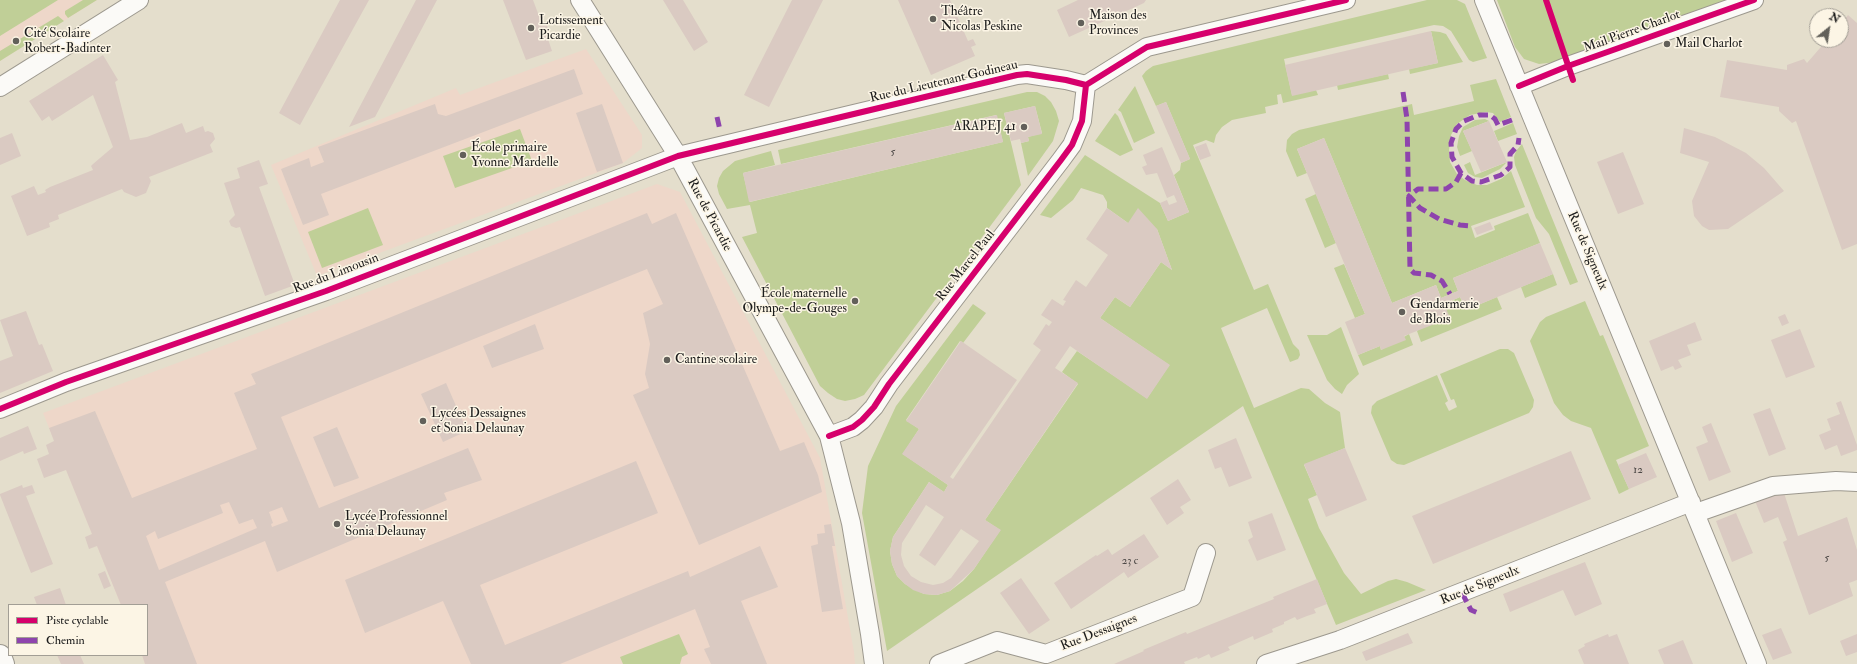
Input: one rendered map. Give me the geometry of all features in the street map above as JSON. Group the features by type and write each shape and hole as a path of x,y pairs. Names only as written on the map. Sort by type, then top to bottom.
{"main road":[{"path":"0,656 3,664"}],"street":[{"path":"0,87 139,0"},
{"name":"Rue de Picardie","path":"580,0 678,156 828,436"},
{"path":"1086,85 1147,47 1346,0"},
{"name":"Rue de Signeulx","path":"1484,0 1757,664"},
{"name":"Mail Pierre Charlot","path":"1519,86 1568,66 1754,0"},
{"name":"Rue du Lieutenant Godineau","path":"678,156 1017,75 1027,74 1066,80 1086,85"},
{"name":"Rue Marcel Paul","path":"828,436 853,427 874,407 889,384 1061,160 1072,145 1082,121 1086,85"},
{"name":"Rue du Limousin","path":"0,409 74,380 326,291 678,156"},
{"path":"828,436 851,523 874,664"},
{"path":"1693,508 1773,486 1836,481 1857,482"},
{"name":"Rue de Signeulx","path":"1266,664 1283,657 1340,640 1693,508"},
{"name":"Rue Dessaignes","path":"939,664 997,641 1046,654 1192,597 1206,553"}],"shaded area":[{"name":"Cité Scolaire Robert-Badinter","path":"0,0 97,0 0,61"},
{"name":"École primaire Yvonne Mardelle","path":"586,49 642,135 642,148 623,163 317,276 271,165 456,88 460,95"},
{"name":"Lycées Dessaignes et Sonia Delaunay","path":"657,184 680,192 820,458 855,664 145,664 142,656 148,656 148,604 121,604 43,413"}],"green space":[{"path":"0,0 58,0 0,36"},
{"path":"83,0 97,0 68,18 65,11"},
{"path":"1427,0 1457,0 1465,4 1487,58 1473,62 1469,60 1451,31 1443,26 1434,25 1284,59 1292,95 1316,90 1318,95 1283,103 1281,94 1277,95 1278,104 1265,107 1266,113 1232,120 1222,127 1216,135 1214,143 1206,140 1193,145 1254,290 1268,284 1293,344 1299,350 1300,355 1298,359 1290,362 1267,308 1221,328 1254,408 1301,388 1309,389 1325,403 1340,412 1345,448 1304,465 1317,495 1308,499 1319,528 1344,573 1361,594 1388,581 1396,579 1426,590 1336,625 1243,406 887,651 862,513 868,466 896,406 973,304 986,313 963,343 960,341 906,420 919,429 903,454 948,485 944,492 929,482 893,537 890,551 892,564 897,576 905,584 924,594 937,595 950,591 963,581 974,569 1000,530 985,520 1078,384 1062,372 1077,351 1147,398 1169,365 1100,318 1115,297 1130,307 1161,262 1172,270 1157,229 1128,223 1107,208 1107,202 1103,195 1081,188 1073,200 1051,218 1040,215 1085,155 1160,203 1168,221 1189,212 1174,175 1180,170 1181,163 1190,159 1166,102 1156,106 1142,76 1146,71 1153,66"},
{"path":"1497,0 1729,0 1556,62 1539,64 1524,59 1515,47"},
{"path":"58,16 64,21 0,61 0,51"},
{"path":"1431,31 1446,34 1463,62 1410,74 1409,69 1438,63"},
{"path":"1388,74 1389,79 1338,90 1337,85"},
{"path":"1496,79 1511,117 1500,122 1493,113 1486,112 1470,115 1457,124 1451,135 1449,150 1450,162 1457,174 1465,180 1477,185 1487,185 1501,179 1511,171 1525,207 1471,226 1475,238 1495,230 1494,226 1528,213 1540,243 1453,278 1458,291 1441,298 1436,285 1392,303 1324,138 1297,149 1307,173 1297,177 1286,151 1287,140 1292,134 1299,130 1412,104 1414,115 1474,101 1470,85"},
{"path":"1135,86 1155,133 1134,143 1121,112 1118,110"},
{"name":"École maternelle Olympe-de-Gouges","path":"1027,92 1037,92 1045,96 1051,102 1056,111 1059,121 1053,141 1028,176 1021,143 1029,141 1028,137 1042,133 1035,106 1004,113 1021,185 864,395 845,401 837,399 820,386 742,237 757,233 750,205 727,209 719,194 717,186 723,171 735,161 771,151 775,165 743,173 750,202 1003,142 996,115 781,164 778,150"},
{"path":"1115,113 1118,116 1133,150 1120,156 1095,141"},
{"path":"1485,119 1489,121 1463,131 1472,151 1460,156 1457,147 1459,136 1463,127 1475,120"},
{"path":"1513,123 1517,134 1498,141 1494,131"},
{"path":"520,129 532,161 455,188 443,156"},
{"path":"1522,144 1578,282 1570,285 1549,234 1536,218 1515,165 1514,157 1516,151"},
{"path":"1470,162 1475,175 1507,162 1500,169 1482,178 1475,177 1468,173 1464,165"},
{"path":"1316,194 1336,243 1325,248 1305,199"},
{"path":"368,208 383,245 322,268 308,232"},
{"path":"1344,264 1365,314 1355,318 1334,268"},
{"path":"1553,274 1557,285 1525,298 1521,287"},
{"path":"1460,297 1466,310 1497,297 1502,309 1421,342 1417,331 1444,304"},
{"path":"1585,301 1600,336 1603,335 1649,446 1616,460 1629,489 1619,494 1591,428 1571,421 1563,415 1554,403 1530,341 1540,322 1546,317"},
{"path":"1341,327 1359,374 1347,385 1342,394 1327,380 1307,335 1327,335"},
{"path":"1409,334 1413,345 1363,366 1358,355 1380,346 1381,350"},
{"path":"1500,349 1508,349 1514,353 1534,400 1533,407 1529,413 1404,465 1397,464 1391,460 1371,413 1372,406 1377,401 1437,375 1448,401 1445,403 1449,411 1457,407 1454,399 1451,400 1440,374"},
{"path":"679,634 688,654 682,657 680,664 623,664 620,657"}],"building":[{"path":"340,0 369,0 300,125 279,113"},
{"path":"416,0 437,0 375,117 349,127"},
{"name":"Lotissement Picardie","path":"503,0 533,0 542,24 546,23 549,31 546,33 552,51 526,60"},
{"path":"663,0 683,0 708,42 694,51"},
{"path":"792,0 823,0 769,107 744,95"},
{"name":"Théâtre Nicolas Peskine","path":"898,0 950,0 968,41 973,39 976,45 971,47 975,56 931,75"},
{"name":"Maison des Provinces","path":"1078,0 1146,0 1144,3 1069,37 1057,10"},
{"path":"1849,16 1857,23 1857,244 1842,250 1796,121 1792,123 1779,111 1779,107 1720,97 1727,60 1787,70 1787,65 1804,59 1807,63 1820,48 1849,48"},
{"path":"1431,31 1438,63 1292,96 1285,65"},
{"path":"1696,38 1698,45 1687,49 1684,42"},
{"path":"103,55 118,80 115,82 130,140 147,137 182,123 186,133 203,126 205,132 208,131 213,133 215,139 210,145 213,152 149,177 151,181 146,193 136,197 124,192 122,189 58,215 59,219 49,223 50,227 27,236 11,196 34,186 38,195 46,192 45,190 50,187 93,170 91,166 113,147 93,95 52,121 49,116 42,121 29,101"},
{"path":"574,69 583,94 321,194 329,215 303,225 281,169 309,158 311,167 324,162 318,147 435,104 438,114 446,116"},
{"path":"1166,102 1190,159 1181,163 1156,106"},
{"path":"602,104 623,163 597,172 576,113"},
{"name":"ARAPEJ 41","path":"1035,106 1042,134 1028,137 1029,141 1021,143 1020,139 1011,141 1004,113"},
{"path":"997,115 1003,142 749,202 743,173"},
{"path":"1489,121 1507,162 1481,172 1463,131"},
{"path":"1684,128 1715,137 1746,153 1764,168 1784,191 1728,229 1709,230 1702,226 1694,216 1692,201 1709,162 1680,153"},
{"path":"12,133 21,156 0,165 0,138"},
{"path":"1324,138 1392,303 1436,285 1441,298 1458,291 1453,278 1540,243 1553,274 1466,310 1460,297 1444,304 1450,318 1404,336 1406,340 1381,350 1380,346 1358,355 1345,322 1365,314 1297,149"},
{"path":"1206,143 1211,156 1200,160 1195,147"},
{"path":"1162,147 1189,212 1168,221 1160,203 1167,200 1169,205 1177,202 1174,195 1167,198 1157,173 1146,175 1142,167 1147,165 1143,155"},
{"path":"1623,152 1644,204 1618,214 1597,162"},
{"path":"259,160 268,184 259,187 295,285 265,296 240,227 236,228 231,226 229,221 235,215 224,183 240,178 237,168"},
{"path":"1107,208 1128,223 1138,208 1157,229 1172,270 1161,262 1130,307 1115,297 1100,318 1170,365 1147,399 1070,346 1055,368 1078,383 985,520 1001,530 974,569 950,591 937,595 924,594 913,590 897,576 892,564 890,551 893,537 929,482 944,492 948,485 902,454 919,429 906,421 961,341 1017,380 950,477 953,479 1041,350 1033,344 1046,324 1049,326 1052,322 1041,315 1052,299 1063,306 1066,301 1063,300 1076,280 1086,287 1108,255 1086,239","holes":["926,505 944,517 919,555 935,566 961,529 979,541 951,578 943,583 933,585 921,582 911,576 904,566 901,555 902,543"]},
{"path":"647,213 652,224 676,213 780,451 804,442 818,475 822,492 699,545 633,395 649,388 645,374 650,344 643,313 663,304 647,269 281,417 319,508 468,448 482,480 444,493 447,500 277,572 265,541 165,582 197,664 145,664 142,656 148,656 148,604 121,604 97,546 89,549 85,537 92,534 66,470 44,478 37,459 49,454 46,445 54,441 49,428 95,411 132,498 257,449 234,393 256,384 251,374","holes":["229,502 239,524 253,519 257,528 159,570 146,536 155,531 158,539 223,513 220,505","282,507 288,521 272,527 271,524 273,523 269,512"]},
{"path":"1490,222 1493,229 1477,235 1474,228"},
{"path":"26,311 39,345 42,344 53,371 0,393 0,361 13,356 0,320"},
{"path":"1785,314 1789,323 1782,326 1778,317"},
{"path":"1695,322 1702,340 1687,345 1691,355 1678,360 1682,367 1675,370 1673,366 1661,371 1649,341"},
{"path":"535,324 544,349 492,368 483,346"},
{"path":"1800,329 1815,367 1786,378 1771,340"},
{"path":"446,383 467,431 443,442 421,394"},
{"path":"1841,401 1857,445 1857,450 1841,456 1837,445 1825,450 1819,435 1831,430 1827,419 1840,414 1836,403"},
{"path":"1770,408 1786,449 1769,456 1753,414"},
{"path":"1711,423 1731,472 1709,481 1696,447 1708,442 1702,427"},
{"path":"28,426 37,449 24,454 23,451 0,461 0,438"},
{"path":"337,427 359,478 334,487 313,437"},
{"path":"1236,438 1252,478 1229,487 1221,467 1215,469 1208,450"},
{"path":"1345,448 1367,500 1326,517 1304,464"},
{"path":"1571,451 1591,499 1433,564 1412,516"},
{"path":"1646,453 1657,477 1629,489 1618,465"},
{"path":"636,461 658,513 480,585 505,645 688,571 690,577 760,546 778,587 741,601 767,664 711,664 704,649 710,647 695,609 560,664 471,664 443,601 365,633 345,580"},
{"path":"1178,479 1191,500 1180,507 1184,513 1167,525 1150,498"},
{"path":"22,485 23,488 32,485 35,493 26,496 53,564 31,573 0,495"},
{"path":"1784,493 1798,536 1847,517 1857,550 1857,580 1849,583 1853,596 1809,615 1783,542 1787,540 1778,517 1764,523 1755,501"},
{"path":"1272,513 1286,550 1257,561 1248,540 1253,537 1248,522"},
{"path":"1736,513 1753,553 1732,562 1716,521"},
{"path":"831,524 835,546 832,546 843,609 822,612 811,546 818,544 817,534 825,533 824,525"},
{"path":"1144,534 1159,557 1128,578 1124,572 1071,609 1054,583 1096,555 1097,556 1108,549 1112,555"},
{"path":"1585,562 1602,604 1575,616 1563,590 1510,612 1503,594"},
{"path":"105,571 111,586 104,589 98,574"},
{"path":"1021,578 1050,620 1029,634 1000,593"},
{"path":"1317,579 1327,604 1314,609 1316,613 1297,620 1295,617 1272,629 1273,632 1254,640 1253,636 1228,647 1230,650 1211,658 1209,654 1198,659 1197,657 1184,662 1185,664 1114,664 1186,632 1187,634 1274,599 1273,597"},
{"path":"60,588 66,604 37,604 34,597"},
{"path":"1781,628 1792,653 1773,660 1762,635"},
{"path":"1408,633 1413,643 1366,661 1362,652"},
{"path":"1608,634 1609,637 1617,634 1629,664 1584,664 1578,650 1585,646 1584,644"},
{"path":"1857,634 1857,652 1846,656 1840,641"},
{"path":"1683,640 1693,664 1664,664 1658,650"},
{"path":"57,656 80,656 84,664 61,664"}],"marked path":[{"path":"1403,92 1407,119 1410,269 1414,273 1431,275 1442,281 1450,294"},
{"path":"1512,120 1498,125 1495,119 1490,115 1479,115 1464,121 1456,129 1451,143 1452,157 1461,173 1472,181 1481,182 1501,175 1510,167 1510,154 1518,145 1519,138"},
{"path":"717,117 720,130"},
{"path":"1461,173 1456,182 1446,189 1418,189 1409,196 1420,208 1439,219 1460,225 1471,226"},
{"path":"1462,593 1471,610 1478,613"}],"cycle path":[{"path":"0,409 66,382 326,291 678,156 1017,75 1027,74 1066,80 1086,85 1147,47 1346,0"},
{"path":"1546,0 1573,80"},
{"path":"1519,86 1568,66 1754,0"},
{"path":"829,436 853,427 874,407 889,384 1072,145 1082,121 1086,85"}],"place":[{"name":"Théâtre Nicolas Peskine","path":"933,19"},
{"name":"Maison des Provinces","path":"1081,23"},
{"name":"Lotissement Picardie","path":"531,28"},
{"name":"Cité Scolaire Robert-Badinter","path":"16,41"},
{"name":"Mail Charlot","path":"1667,44"},
{"name":"ARAPEJ 41","path":"1024,127"},
{"name":"École primaire Yvonne Mardelle","path":"463,155"},
{"name":"École maternelle Olympe-de-Gouges","path":"855,301"},
{"name":"Gendarmerie de Blois","path":"1402,312"},
{"name":"Cantine scolaire","path":"667,360"},
{"name":"Lycées Dessaignes et Sonia Delaunay","path":"423,421"},
{"name":"Lycée Professionnel Sonia Delaunay","path":"337,524"}]}
